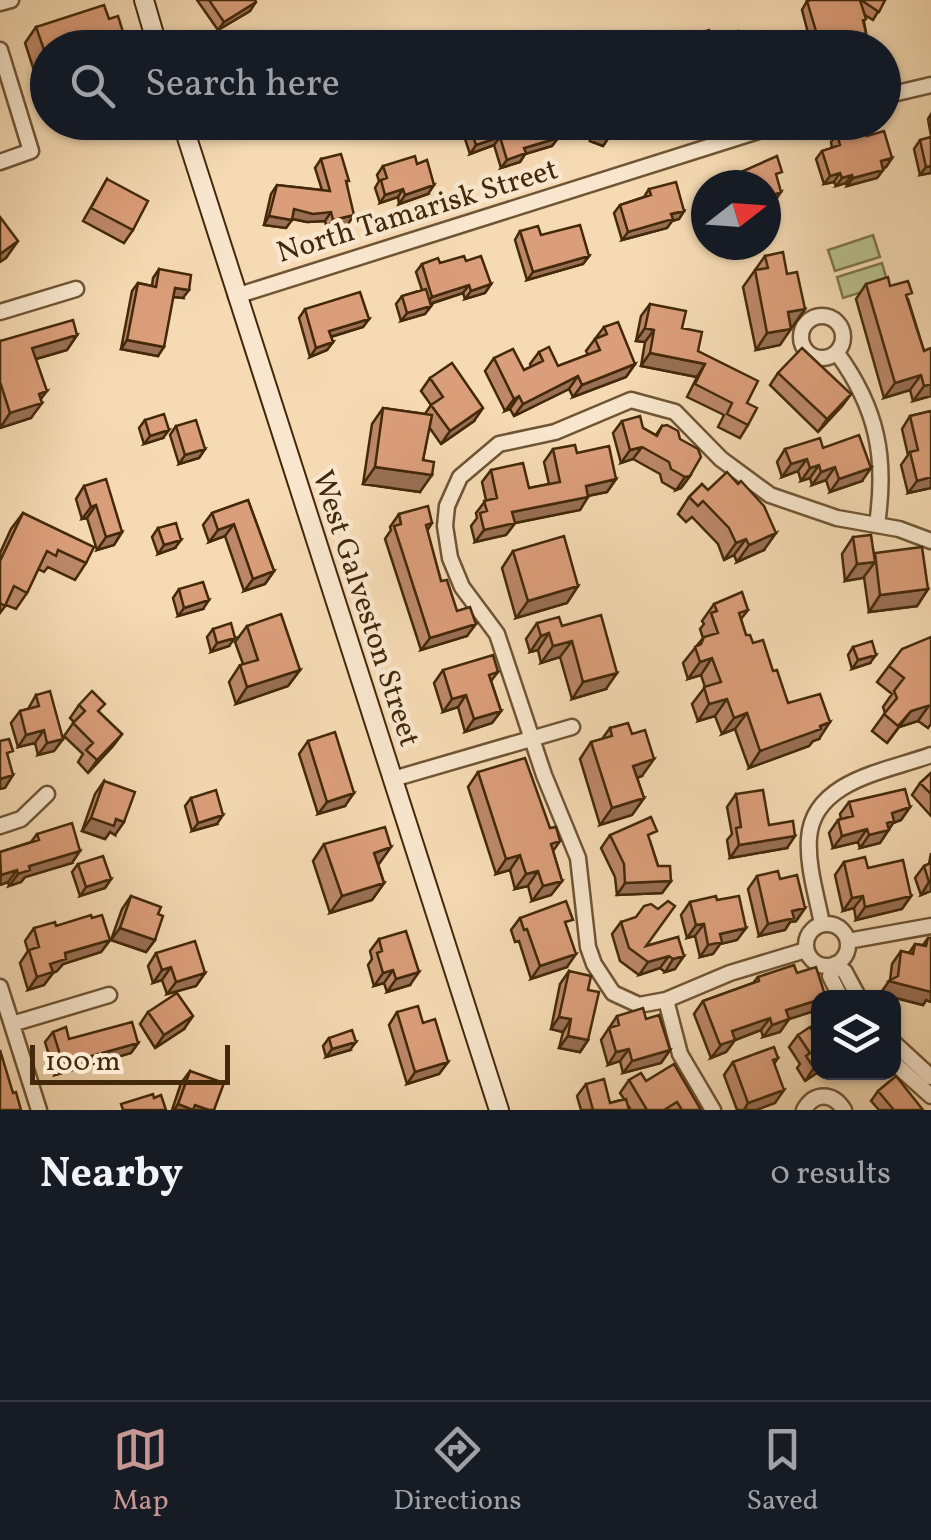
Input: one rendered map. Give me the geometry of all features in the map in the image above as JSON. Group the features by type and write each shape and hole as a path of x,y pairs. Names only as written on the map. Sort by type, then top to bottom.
{"street":[{"path":"0,3 10,0"},
{"path":"144,0 153,30"},
{"path":"0,50 31,151 0,162"},
{"path":"901,92 931,85"},
{"name":"West Galveston Street","path":"188,140 499,1110"},
{"name":"North Tamarisk Street","path":"236,296 729,140"},
{"path":"0,312 76,289"},
{"path":"837,353 869,408 878,440 883,486 877,524"},
{"path":"806,950 730,973 666,1000 640,1005 614,993 594,964 588,947 578,858 544,775 498,634 462,586 450,558 445,526 448,506 460,477 499,444 555,432 631,400 675,412 721,459 770,494 837,518 877,524 931,541"},
{"path":"394,779 572,727"},
{"path":"822,924 809,836 818,812 832,794 851,783 931,755"},
{"path":"0,826 21,819 46,794"},
{"path":"837,990 830,976 835,964 844,957 848,941 838,926 822,924 808,934 806,950 818,964 835,964 845,972 855,990"},
{"path":"848,941 931,926"},
{"path":"0,987 39,1110"},
{"path":"12,1024 108,994"},
{"path":"666,1000 680,1054 713,1110"},
{"path":"901,1049 931,1077"},
{"path":"901,1070 931,1096"},
{"path":"804,1110 810,1101 822,1096 835,1099 844,1110"}],"green space":[{"path":"873,235 880,257 835,271 828,250"},
{"path":"882,263 888,284 843,298 837,277"}],"building":[{"path":"209,0 255,0 256,2 224,22"},
{"path":"860,0 865,30 816,30 807,1"},
{"path":"861,0 885,0 879,12"},
{"path":"104,5 109,19 118,16 122,30 37,30 36,27"},
{"path":"931,137 931,166 926,167 920,140"},
{"path":"501,140 551,140 524,148 526,153 507,160"},
{"path":"839,140 887,140 892,158 881,161 883,170 853,178 842,178 840,173 830,176 822,151 840,145"},
{"path":"341,154 354,215 333,220 331,212 313,214 294,209 292,220 269,216 277,185 330,191 321,159"},
{"path":"415,156 417,164 427,160 434,185 405,195 403,189 385,195 381,180 387,178 383,166"},
{"path":"777,156 782,172 781,170 746,170"},
{"path":"107,179 148,201 133,230 91,208"},
{"path":"676,182 684,211 671,214 673,219 628,232 620,205 651,195 649,189"},
{"path":"0,217 18,241 0,254"},
{"path":"580,225 589,256 533,272 520,231 538,226 541,235"},
{"path":"781,252 787,274 797,272 805,309 788,312 791,329 767,333 755,270 768,268 766,260 781,260"},
{"path":"464,256 466,261 481,256 491,284 471,291 469,285 432,297 422,264"},
{"path":"159,269 191,275 189,290 175,288 164,347 127,340 138,283 156,287"},
{"path":"888,277 890,286 908,281 912,293 906,295 924,351 931,348 931,384 924,386 921,375 895,383 866,284"},
{"path":"426,289 431,306 407,313 402,296"},
{"path":"360,292 369,319 329,331 333,342 316,348 305,309"},
{"path":"650,304 686,311 682,328 702,332 698,351 758,381 747,403 757,408 748,425 727,414 732,403 695,384 705,364 650,353 654,330 645,328"},
{"path":"73,320 77,335 32,348 47,391 39,394 42,403 10,413 0,382 0,341"},
{"path":"618,322 635,364 582,385 578,376 523,404 519,396 514,399 494,358 513,349 524,370 543,361 539,352 549,347 558,366 600,350 595,339 607,334 604,327"},
{"path":"802,348 851,394 827,419 778,373"},
{"path":"452,363 483,408 450,431 431,405 443,397 430,378"},
{"path":"383,408 432,415 423,460 434,462 432,475 375,467"},
{"path":"931,411 931,477 917,481 910,452 918,450 910,416"},
{"path":"164,414 169,430 150,436 145,420"},
{"path":"640,416 643,428 657,436 662,426 667,425 678,431 680,439 698,449 701,457 690,476 671,469 669,462 642,447 630,450 622,421"},
{"path":"196,420 205,449 185,455 176,426"},
{"path":"859,435 871,468 839,479 835,467 821,472 819,465 810,468 807,459 791,464 785,449 820,438 823,448"},
{"path":"575,445 577,453 609,446 616,479 586,486 588,497 512,512 515,523 484,530 480,513 487,511 484,501 497,498 491,470 523,463 529,488 560,482 553,449"},
{"path":"727,472 764,506 776,533 749,545 746,539 736,543 729,528 703,501 698,506 689,497 702,484 708,490"},
{"path":"106,479 122,532 106,537 96,505 91,507 84,486"},
{"path":"248,500 274,571 253,579 234,524 218,530 212,513"},
{"path":"428,506 432,523 426,525 441,581 447,580 457,611 470,607 476,624 430,638 394,526 401,524 399,514"},
{"path":"23,513 94,547 86,563 58,550 56,556 47,551 27,593 14,586 5,606 0,603 0,561"},
{"path":"176,523 181,540 164,545 158,528"},
{"path":"871,535 875,562 857,564 853,537"},
{"path":"564,536 578,586 528,601 513,551"},
{"path":"922,547 928,589 880,595 875,553"},
{"path":"203,582 209,600 184,608 179,589"},
{"path":"742,592 748,610 739,613 746,635 750,635 753,643 763,640 788,703 820,694 830,722 821,729 760,751 747,713 734,718 727,699 709,704 704,687 721,682 712,658 700,662 695,647 704,637 718,633 711,613 717,611 714,604"},
{"path":"281,614 300,670 247,687 240,665 258,660 247,626"},
{"path":"601,615 617,673 583,682 572,641 553,646 549,633 541,636 537,623 559,617 562,626"},
{"path":"231,623 235,638 217,643 213,629"},
{"path":"931,637 931,705 911,711 898,726 884,714 897,698 894,691 904,678 889,666 902,649"},
{"path":"872,641 876,655 858,660 853,647"},
{"path":"493,655 498,672 489,675 501,711 474,719 466,695 452,699 443,670"},
{"path":"50,691 63,739 47,743 44,730 26,735 20,711 39,706 36,695"},
{"path":"92,691 105,704 98,711 122,734 97,760 86,750 93,743 73,723 85,711 79,705"},
{"path":"628,723 632,734 645,730 654,759 633,766 644,798 612,808 591,742 612,736 610,728"},
{"path":"335,732 354,793 327,802 308,741"},
{"path":"9,739 13,751 7,753 13,775 0,779 0,741"},
{"path":"525,758 550,828 556,827 560,841 551,844 562,881 543,886 538,871 526,874 520,855 506,859 478,772"},
{"path":"931,773 931,794 920,783"},
{"path":"104,781 135,792 124,822 116,819 114,826 91,818"},
{"path":"905,789 910,807 892,813 894,821 887,823 889,830 869,835 867,829 842,836 838,820 853,816 849,802"},
{"path":"216,790 223,815 198,823 191,798"},
{"path":"763,790 769,825 793,821 795,836 739,845 736,828 741,827 736,794"},
{"path":"651,817 657,831 648,835 658,866 670,866 671,881 625,883 624,864 610,835"},
{"path":"72,823 80,851 29,866 30,870 18,874 17,870 1,875 0,852 39,840 37,834"},
{"path":"385,827 391,847 374,853 384,883 342,896 324,844"},
{"path":"103,856 111,879 86,887 78,864"},
{"path":"865,857 868,868 903,860 911,896 865,907 863,896 852,898 844,862"},
{"path":"931,863 931,882 929,882 924,866"},
{"path":"778,871 780,879 797,875 805,908 792,911 794,918 768,924 757,876"},
{"path":"131,896 161,907 158,914 163,916 155,940 120,928"},
{"path":"716,896 717,900 739,896 746,928 720,934 722,942 708,945 704,924 696,925 690,902"},
{"path":"566,901 573,920 565,922 576,954 540,966 520,918"},
{"path":"668,901 675,906 646,946 678,937 684,956 648,962 629,948 621,922 636,917 644,906 651,904 658,909"},
{"path":"102,915 110,940 65,953 66,959 50,964 53,972 37,977 29,950 39,947 34,928"},
{"path":"406,931 419,972 396,979 393,970 383,973 377,953 382,951 379,939"},
{"path":"928,938 931,992 889,981 898,976 901,951 913,954 915,944 926,946"},
{"path":"195,941 205,973 176,982 171,967 162,970 156,953"},
{"path":"794,965 797,973 816,967 823,990 811,990 811,1002 786,1010 789,1019 772,1025 770,1018 732,1031 735,1040 720,1045 703,1001 759,981 758,977"},
{"path":"569,971 591,976 588,990 599,992 588,1040 568,1036 571,1019 559,1017"},
{"path":"177,993 193,1016 164,1035 148,1012"},
{"path":"418,1006 423,1023 435,1019 448,1062 415,1072 397,1012"},
{"path":"643,1008 646,1019 659,1015 670,1050 632,1061 629,1049 616,1052 609,1028 619,1025 617,1016"},
{"path":"132,1022 138,1043 63,1064 53,1032 66,1027 69,1039"},
{"path":"811,1029 811,1064 806,1056 810,1053 798,1035"},
{"path":"352,1030 356,1042 332,1049 329,1038"},
{"path":"774,1047 778,1058 773,1060 784,1090 748,1103 733,1062"},
{"path":"0,1050 13,1093 16,1092 21,1110 0,1110"},
{"path":"674,1064 701,1110 682,1110 677,1102 664,1110 647,1110 629,1080 641,1073 646,1081"},
{"path":"190,1071 224,1083 214,1110 195,1105 193,1110 178,1104"},
{"path":"604,1079 610,1103 626,1099 629,1110 593,1110 586,1084"},
{"path":"891,1080 899,1080 923,1110 894,1110 878,1091"},
{"path":"153,1094 154,1098 161,1095 166,1110 123,1110 121,1104"}]}
